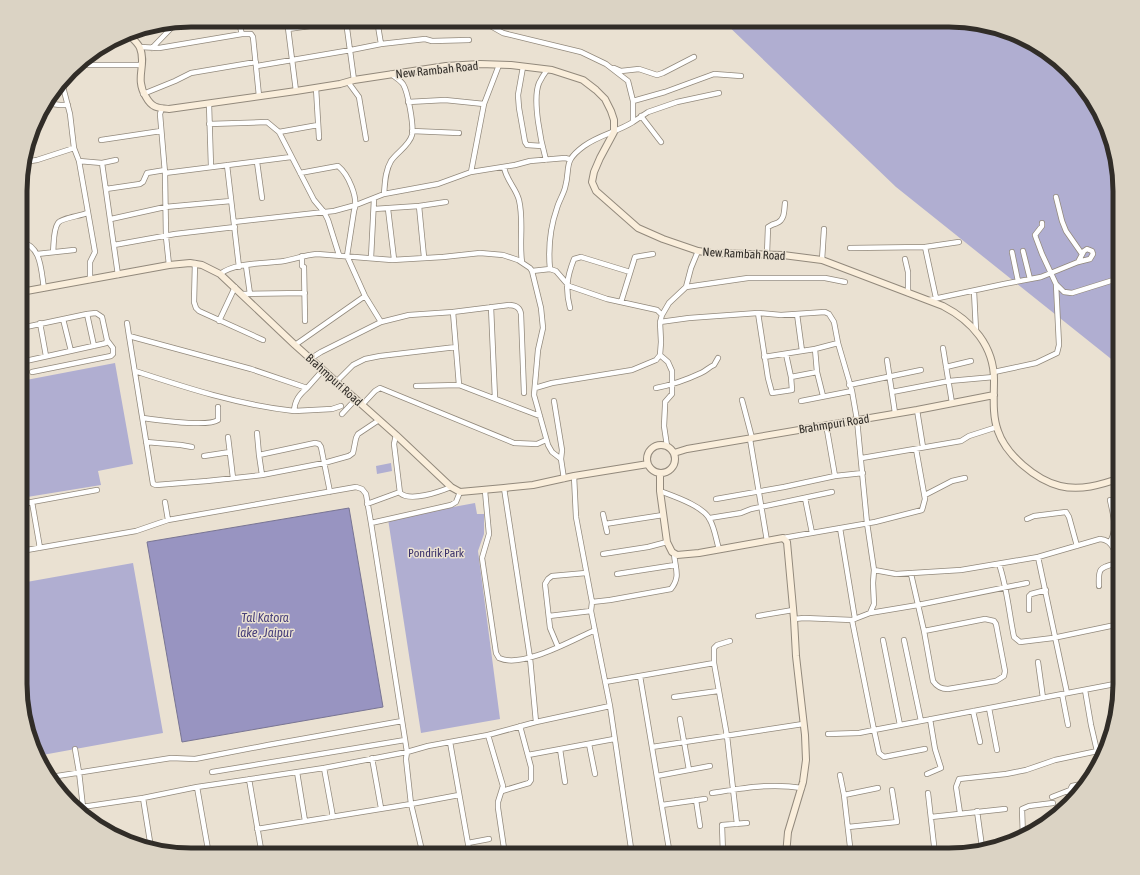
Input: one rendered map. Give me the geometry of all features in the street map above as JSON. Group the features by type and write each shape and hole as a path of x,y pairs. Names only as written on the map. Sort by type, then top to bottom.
{"street":[{"path":"240,27 242,34"},
{"path":"296,91 288,29 301,27"},
{"path":"347,27 354,80"},
{"path":"378,27 381,44"},
{"path":"492,27 503,33 581,52 621,71 639,69 657,75 694,57"},
{"path":"152,48 171,28"},
{"path":"140,47 152,48 193,43 247,33 251,34 253,37 259,96"},
{"path":"132,38 140,47 140,86 150,104 156,108 162,108 160,114 165,172 166,237 169,265"},
{"path":"144,94 191,73 293,60 381,44 425,39 432,41 469,40"},
{"name":"New Rambah Road","path":"162,108 169,109 209,104 446,66 480,64 523,67 566,74 583,80 605,99 612,111 614,120 614,132 600,158 594,172 592,182 596,191 638,228 698,252 783,255 822,260 929,300 957,314 976,331 983,340 989,354 994,375 995,419 998,432 1004,444 1016,458 1036,475 1046,481 1060,486 1093,486 1113,480"},
{"path":"606,64 628,81 633,101 633,122"},
{"path":"86,65 141,65"},
{"path":"471,172 473,153 484,104 499,65"},
{"path":"523,67 518,95 525,142 527,145 542,146"},
{"path":"546,160 539,132 537,92 539,84 547,70"},
{"path":"384,194 386,171 391,161 408,142 412,135 412,122 405,89 402,83 391,74"},
{"path":"633,101 665,92 714,74 741,76"},
{"path":"348,82 359,97 366,139"},
{"path":"63,88 68,105 74,148 79,160 95,252 90,262 90,280"},
{"path":"316,88 319,138"},
{"path":"550,269 548,249 552,225 558,204 565,188 569,159 583,146 594,139 614,132 648,112 677,102 719,93"},
{"path":"408,102 445,100 484,104"},
{"path":"52,104 68,105"},
{"path":"209,104 211,167"},
{"path":"641,116 661,142"},
{"path":"210,124 267,122 278,132 314,200 324,212 328,220 339,255"},
{"path":"278,132 318,125"},
{"path":"101,140 161,131"},
{"path":"412,131 459,132"},
{"path":"30,161 74,148"},
{"path":"106,189 140,184 143,182 147,173 257,162 291,157"},
{"path":"114,246 166,237 175,234 334,211 374,199 384,194 438,184 471,172 530,161 565,158 569,159"},
{"path":"79,160 102,163 116,160"},
{"path":"257,162 262,198"},
{"path":"102,163 118,275"},
{"path":"227,165 239,267"},
{"path":"300,173 338,166 349,179 356,205 347,256 365,296 381,322"},
{"path":"504,167 508,180 520,202 520,245 522,262"},
{"path":"1056,197 1066,231 1082,254"},
{"path":"371,258 374,199"},
{"path":"111,219 165,207 231,201"},
{"path":"374,209 419,206 446,202"},
{"path":"767,254 768,227 782,219 785,203"},
{"path":"419,206 424,257"},
{"path":"388,209 394,259"},
{"path":"53,252 58,223 62,220 88,213"},
{"path":"892,392 949,381 994,375 1036,363 1057,354 1059,346 1056,284 1035,236 1042,226 1042,223"},
{"path":"822,260 824,229"},
{"path":"850,248 925,247 959,242"},
{"path":"27,244 36,251 44,288"},
{"path":"925,247 936,298"},
{"path":"929,300 1052,274 1078,262 1090,259 1093,254 1092,251 1087,249 1084,251 1078,262"},
{"path":"37,254 74,250"},
{"path":"1023,251 1030,279"},
{"path":"686,287 691,268 698,252"},
{"path":"1012,252 1018,281"},
{"path":"220,274 226,270 239,267 285,261 302,256 317,254 394,259 443,257 480,253 503,255 522,262 532,271 541,308 543,328 538,350 534,395 546,440 552,452 562,459"},
{"path":"621,302 635,257 653,254"},
{"path":"302,256 302,266 304,267 305,321"},
{"path":"570,308 567,296 567,283 574,259 581,257 630,272"},
{"path":"905,259 909,276 908,293"},
{"name":"Brahmpuri Road","path":"27,291 169,265 190,262 202,265 220,274 246,294 310,359 396,435 451,488 460,492 485,491 648,464"},
{"path":"196,264 194,302 196,308 204,314 263,340"},
{"path":"246,266 246,294 305,293"},
{"path":"532,271 550,269 556,271 569,286 621,302 657,310 662,315"},
{"path":"535,388 552,383 632,370 656,360 660,355 660,322 662,315 669,302 686,287 748,278 826,278 846,282"},
{"path":"1056,284 1064,292 1072,293 1113,280"},
{"path":"219,321 235,287"},
{"path":"974,291 976,331"},
{"path":"295,345 365,296"},
{"path":"310,359 381,322 409,315 515,305 520,310 524,393"},
{"path":"491,307 495,398"},
{"path":"453,312 459,385"},
{"path":"660,322 689,318 758,313 780,315 825,312 829,314 834,322 838,343 852,391 857,420 862,458 867,523 874,570 874,604 870,613"},
{"path":"27,327 96,313 102,316 107,340 113,348 113,354 111,356 32,372"},
{"path":"758,313 764,357 772,393 792,391 793,389 786,354"},
{"path":"87,314 94,346"},
{"path":"797,314 802,351"},
{"path":"63,319 71,351"},
{"path":"128,323 153,484 156,485 262,475 324,463 349,456 353,453 358,434 379,420"},
{"path":"40,324 46,356"},
{"path":"129,336 251,369 307,388"},
{"path":"27,361 106,343 107,340"},
{"path":"764,357 815,349 838,343"},
{"path":"336,382 353,365 365,359 456,346"},
{"path":"943,348 952,403"},
{"path":"815,349 818,372 824,396"},
{"path":"660,355 668,362 672,371 672,394 666,402 664,426 667,446 674,453 674,462 672,467 665,472 653,470 648,464 647,458 649,453 652,449 662,445 667,446"},
{"path":"656,388 672,385 701,373 708,367 714,365 718,358"},
{"path":"887,360 895,413"},
{"path":"946,367 971,361"},
{"path":"294,411 297,398 322,370"},
{"path":"849,385 921,370"},
{"path":"135,371 228,400 269,408 294,411 332,409 341,406"},
{"path":"791,377 818,372"},
{"path":"416,386 459,385 540,416"},
{"path":"362,405 375,391 380,388 514,443 537,444 546,440"},
{"path":"801,401 852,391"},
{"name":"Brahmpuri Road","path":"674,453 826,424 917,410 994,394"},
{"path":"342,414 355,400"},
{"path":"742,400 751,438 758,492 762,507 767,541"},
{"path":"554,401 562,450 564,479"},
{"path":"143,418 216,422 218,420 218,407"},
{"path":"917,410 923,448"},
{"path":"826,424 835,476"},
{"path":"862,458 961,441 969,436 997,427"},
{"path":"257,433 262,475"},
{"path":"396,435 394,444 400,493 403,496 414,497 451,488"},
{"path":"228,437 233,478"},
{"path":"146,442 192,447"},
{"path":"259,455 316,443 319,444 321,447 330,492"},
{"path":"674,553 677,555 719,550 867,523 922,510 925,495 916,449"},
{"path":"204,456 230,452"},
{"path":"592,602 671,589 677,582 674,553 672,552 668,542 663,514 660,491 660,472"},
{"path":"716,499 835,476 863,473"},
{"path":"574,476 576,517 592,602 591,610 610,706 631,848"},
{"path":"925,495 952,481 965,478"},
{"path":"27,550 136,531 168,520 356,487 362,489 366,494 371,523 407,752 406,759 411,804 420,848"},
{"path":"504,488 530,658 536,722"},
{"path":"27,503 97,490"},
{"path":"485,491 489,534 482,558 496,653 499,658 505,661 530,658 595,630"},
{"path":"660,491 701,510 710,518 719,550"},
{"path":"371,523 451,505 456,502 460,492"},
{"path":"710,518 741,513 832,492"},
{"path":"367,504 397,493"},
{"path":"805,498 812,533"},
{"path":"1110,500 1113,513"},
{"path":"32,502 40,548"},
{"path":"165,502 168,520"},
{"path":"1026,519 1034,516 1066,512 1069,517 1077,546"},
{"path":"603,514 607,532"},
{"path":"605,524 663,514"},
{"path":"840,528 853,620 879,753 884,757 925,749"},
{"path":"1110,542 1113,536"},
{"path":"783,538 787,542 788,547 796,656 806,760 802,788 788,832 787,848"},
{"path":"874,570 896,574 961,570 1038,557 1100,539 1105,539 1110,542 1113,547"},
{"path":"603,554 648,547 668,542"},
{"path":"1038,557 1055,638 1068,725"},
{"path":"999,564 1004,581 1014,637 1020,642 1055,638 1113,626"},
{"path":"616,574 675,565"},
{"path":"1100,586 1098,574 1100,570 1102,567 1113,565"},
{"path":"558,647 550,628 545,584 552,576 586,573"},
{"path":"911,574 924,631 933,681 936,686 942,689 948,689 996,681 1004,676 1005,671 996,624 990,619 924,631"},
{"path":"794,619 853,620 870,613 1027,583"},
{"path":"1029,610 1029,596 1031,594 1046,590"},
{"path":"549,616 591,610"},
{"path":"758,616 793,610"},
{"path":"883,640 900,725"},
{"path":"904,640 921,721"},
{"path":"730,641 717,645 714,648 714,664 727,736 737,824"},
{"path":"1038,662 1043,698"},
{"path":"605,682 714,664"},
{"path":"640,676 669,848"},
{"path":"828,734 859,733 1113,684"},
{"path":"960,814 956,787 959,779 1006,774 1026,770 1055,760 1097,751 1085,690"},
{"path":"674,697 718,691"},
{"path":"83,807 324,768 488,735 536,722 610,706"},
{"path":"989,708 997,750"},
{"path":"973,711 980,742"},
{"path":"680,719 689,770"},
{"path":"927,774 942,768 935,749 930,719"},
{"path":"56,776 171,758 195,760 283,742 402,721"},
{"path":"652,747 803,724"},
{"path":"502,791 529,783 531,780 528,755 520,726"},
{"path":"488,735 503,786 498,802 498,808 504,848"},
{"path":"528,755 614,739"},
{"path":"212,772 405,740"},
{"path":"450,742 469,848"},
{"path":"589,744 595,774"},
{"path":"75,749 79,772 82,806"},
{"path":"560,749 566,782"},
{"path":"372,758 381,808"},
{"path":"657,776 710,766"},
{"path":"324,768 333,817"},
{"path":"297,772 305,821"},
{"path":"840,775 850,848"},
{"path":"249,779 261,848"},
{"path":"712,793 765,786 785,785 802,788"},
{"path":"1023,830 1022,809 1053,800 1070,790 1072,786 1078,785"},
{"path":"197,788 208,848"},
{"path":"844,795 878,788"},
{"path":"848,827 897,822 892,790"},
{"path":"1070,790 1070,795"},
{"path":"928,793 935,848"},
{"path":"257,829 459,795"},
{"path":"143,798 150,842"},
{"path":"662,805 706,799"},
{"path":"696,800 700,826"},
{"path":"931,817 1005,809"},
{"path":"977,812 982,845"},
{"path":"723,848 721,826 723,824 747,823"},
{"path":"468,843 489,839"}],"green space":[{"path":"729,27 970,28 1012,39 1049,61 1065,75 1079,91 1091,109 1101,128 1110,159 1113,180 1113,360 896,187"},
{"path":"115,363 133,464 98,471 101,485 27,497 27,380"},
{"path":"391,463 392,471 377,474 376,466"},
{"name":"Pondrik Park","path":"475,503 477,514 484,514 484,534 478,551 500,719 421,733 388,519"},
{"path":"133,563 163,733 43,755 39,747 30,716 27,695 27,582"}],"water":[{"name":"Tal Katora lake , Jaipur","path":"349,508 383,707 182,742 147,542"}]}
